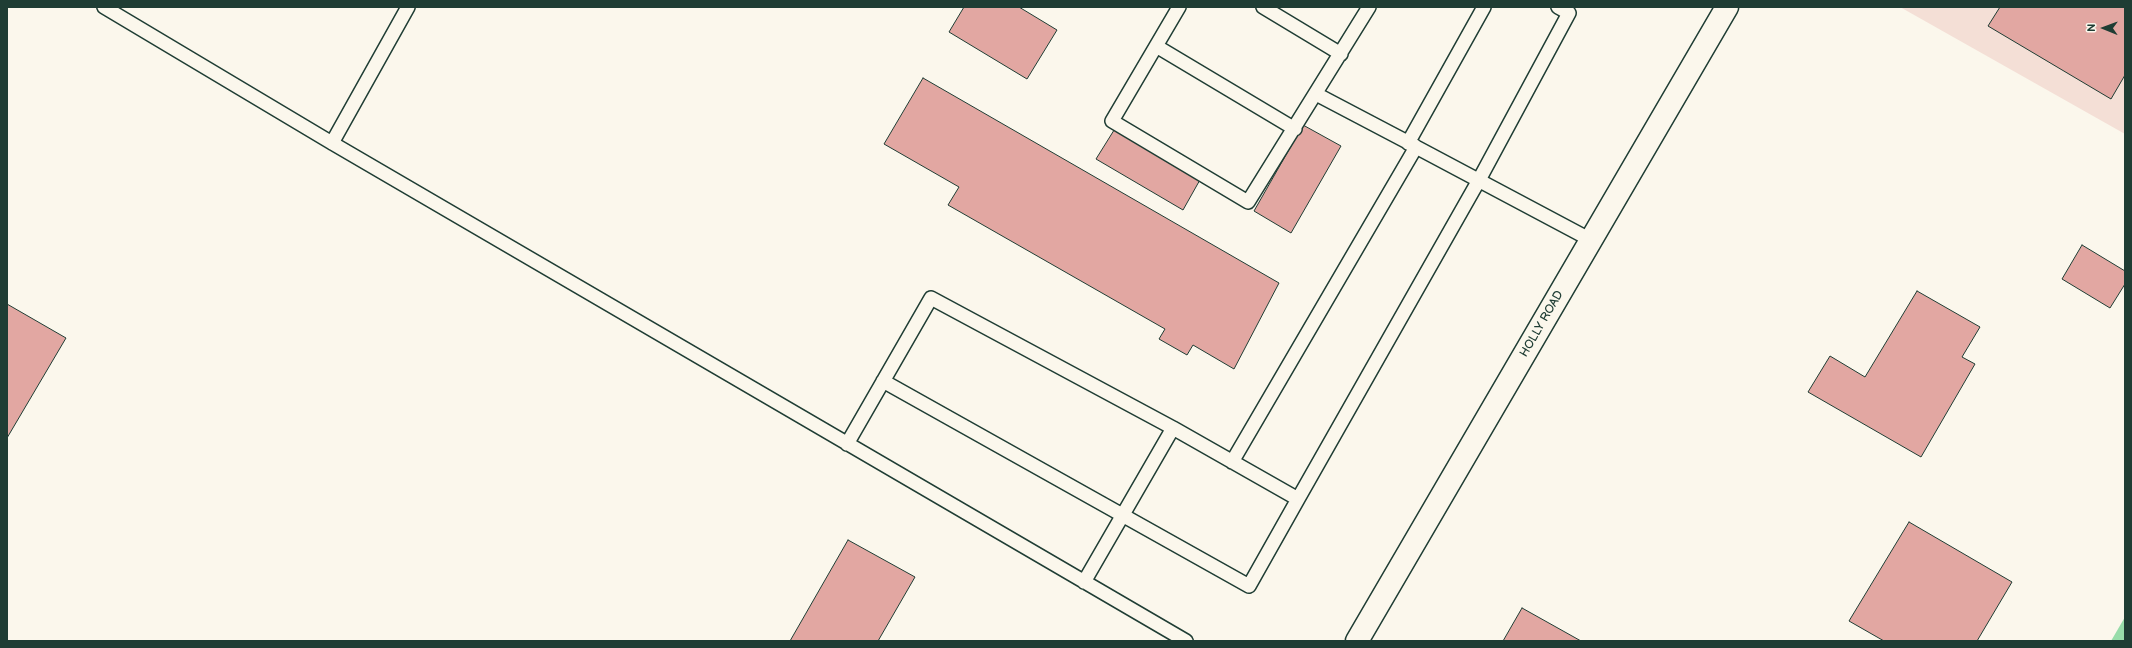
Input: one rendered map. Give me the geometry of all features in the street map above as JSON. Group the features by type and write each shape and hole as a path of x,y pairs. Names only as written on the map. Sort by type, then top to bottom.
{"main road":[{"name":"HOLLY ROAD","path":"1357,641 1727,7"}],"lane":[{"path":"104,7 332,143 1186,641"},
{"path":"332,143 408,7"},
{"path":"1179,7 1112,121 1248,202 1369,7"},
{"path":"1263,7 1341,54"},
{"path":"1232,462 1412,145 1484,7"},
{"path":"883,381 1249,586 1479,180 1569,13 1558,7"},
{"path":"1156,46 1294,128"},
{"path":"1316,94 1592,240"},
{"path":"847,444 931,298 1173,428 1298,499"},
{"path":"1084,582 1173,428"}],"shaded area":[{"path":"1900,7 2125,7 2125,134"}],"green space":[{"path":"2125,617 2125,641 2111,641"}],"building":[{"path":"964,7 1019,7 1057,30 1027,79 949,32"},
{"path":"2000,7 2125,7 2125,75 2111,99 1988,26"},
{"path":"923,78 1279,283 1234,369 1193,345 1187,355 1159,339 1165,329 948,205 959,187 884,144"},
{"path":"1303,125 1341,146 1291,233 1254,211"},
{"path":"1116,127 1201,178 1183,210 1096,159"},
{"path":"2082,245 2125,271 2125,284 2110,308 2062,279"},
{"path":"1917,291 1980,327 1962,357 1975,364 1921,457 1808,392 1830,356 1865,377"},
{"path":"7,304 66,338 7,438"},
{"path":"1909,522 2012,582 1977,641 1884,641 1849,621"},
{"path":"848,540 915,577 878,641 790,641"},
{"path":"1522,608 1581,641 1503,641"}]}
